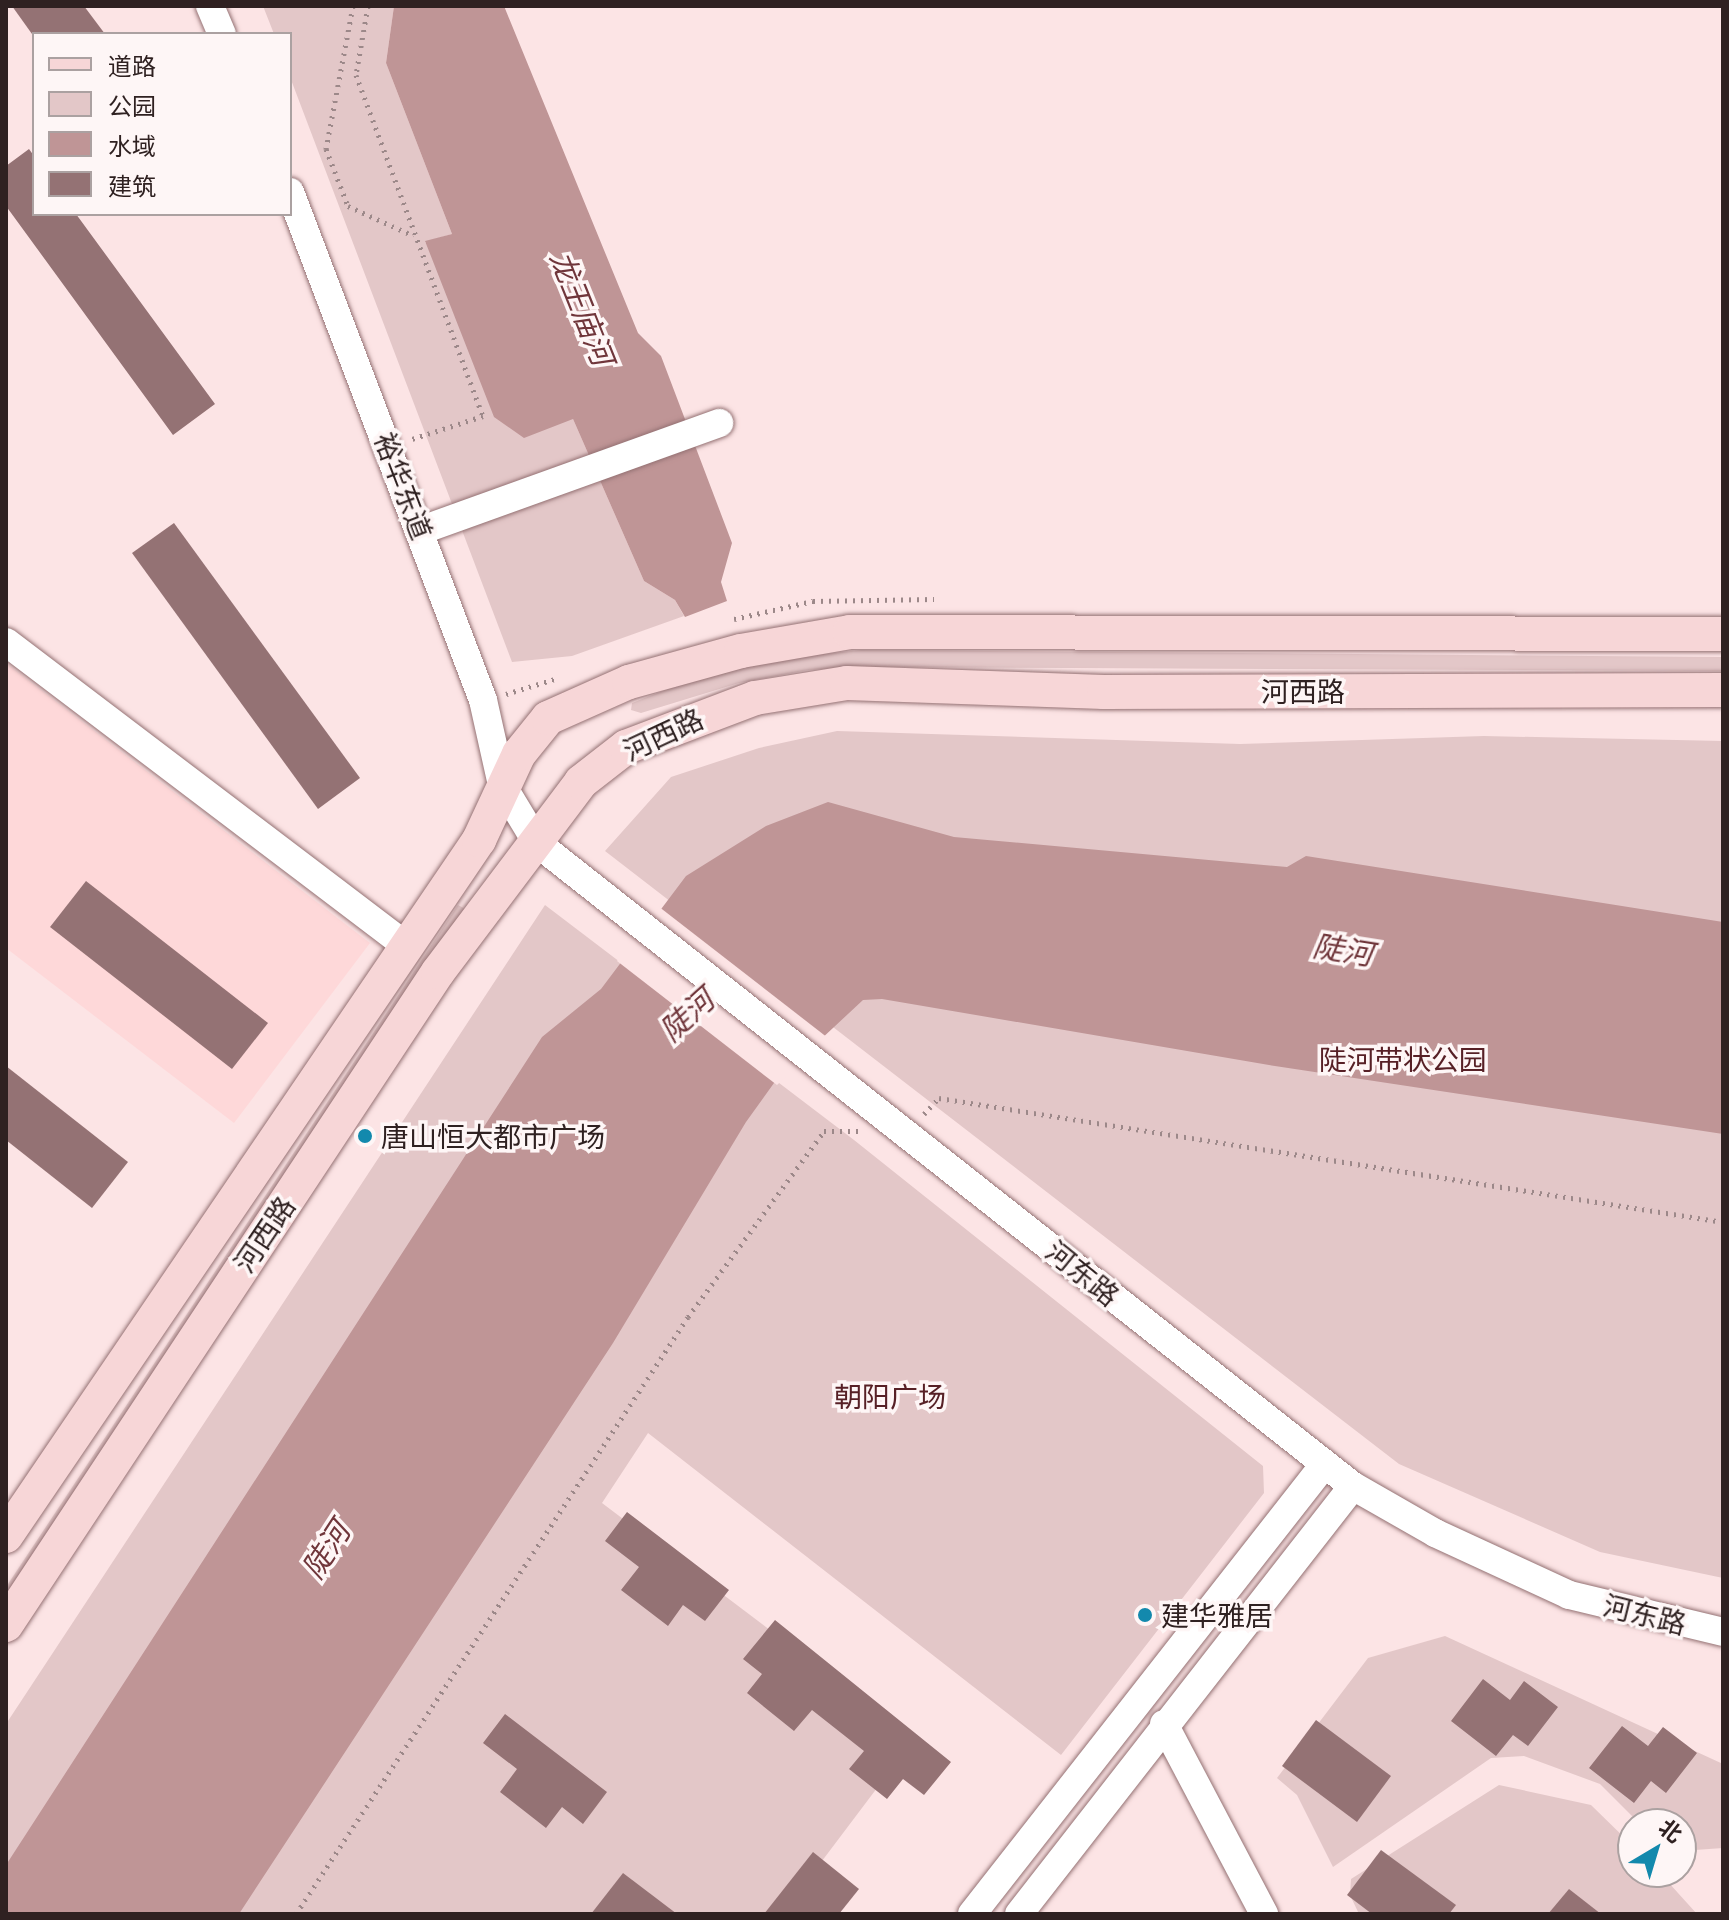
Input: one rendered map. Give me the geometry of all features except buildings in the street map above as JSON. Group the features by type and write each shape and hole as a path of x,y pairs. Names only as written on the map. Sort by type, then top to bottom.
{"main road":[{"name":"河西路","path":"6,1536 404,944 479,840 502,785 548,718 629,682 741,651 850,632 1723,634"},
{"name":"河西路","path":"6,1625 438,972 581,782 626,747 698,716 755,698 847,683 1104,692 1723,690"}],"street":[{"path":"210,6 221,32"},
{"name":"裕华东道","path":"292,197 422,530 483,700 502,785 537,843 588,888"},
{"path":"422,530 563,482 719,423"},
{"path":"6,642 404,944"},
{"name":"河东路","path":"588,888 843,1081 1323,1466 1353,1486 1435,1533 1569,1595 1723,1632"},
{"path":"972,1914 1323,1466"},
{"path":"1019,1914 1164,1724 1353,1486"},
{"path":"1164,1724 1264,1914"}],"path":[{"path":"353,6 326,149 348,206 415,237"},
{"path":"368,6 356,75 483,416 412,439"},
{"path":"296,1914 679,1330 824,1131 907,1132 939,1098 1723,1222"}],"shaded area":[{"path":"6,663 370,943 234,1123 6,948"}],"green space":[{"path":"263,6 394,6 386,63 452,234 425,242 573,419 644,581 675,600 684,616 572,656 512,662 292,82 292,32 273,32"},
{"path":"861,650 1723,657 1723,671 861,667 808,670 739,683 641,713 631,710 632,703 696,678 786,658"},
{"name":"陡河带状公园","path":"837,731 1240,744 1484,736 1723,741 1723,1578 1600,1552 1399,1464 605,851 671,777 759,748"},
{"path":"458,905 467,910 6,1609 6,1587"},
{"name":"朝阳广场","path":"545,905 854,1140 1263,1466 1264,1493 1061,1755 648,1433 602,1503 914,1739 782,1914 6,1914 6,1724"},
{"path":"1445,1636 1723,1764 1723,1848 1697,1850 1697,1808 1624,1808 1600,1784 1524,1756 1491,1758 1333,1867 1297,1795 1277,1778 1368,1658"},
{"path":"1499,1785 1591,1805 1617,1830 1617,1888 1673,1888 1697,1914 1359,1914 1350,1895 1351,1879"}],"water":[{"name":"龙王庙河","path":"394,6 504,6 638,333 661,356 732,543 721,582 727,601 685,617 675,600 644,581 573,419 524,438 494,417 425,241 452,234 386,63"},
{"name":"陡河","path":"828,802 954,837 1287,867 1306,856 1723,922 1723,1134 1269,1065 882,999 863,1000 774,1083 746,1122 613,1343 239,1914 6,1914 6,1865 542,1037 601,989 686,876 766,826"}],"pier":[{"path":"658,906 828,1038 777,1085 617,961"}],"place":[{"name":"唐山恒大都市广场","path":"365,1136"},
{"name":"建华雅居","path":"1145,1615"}]}
